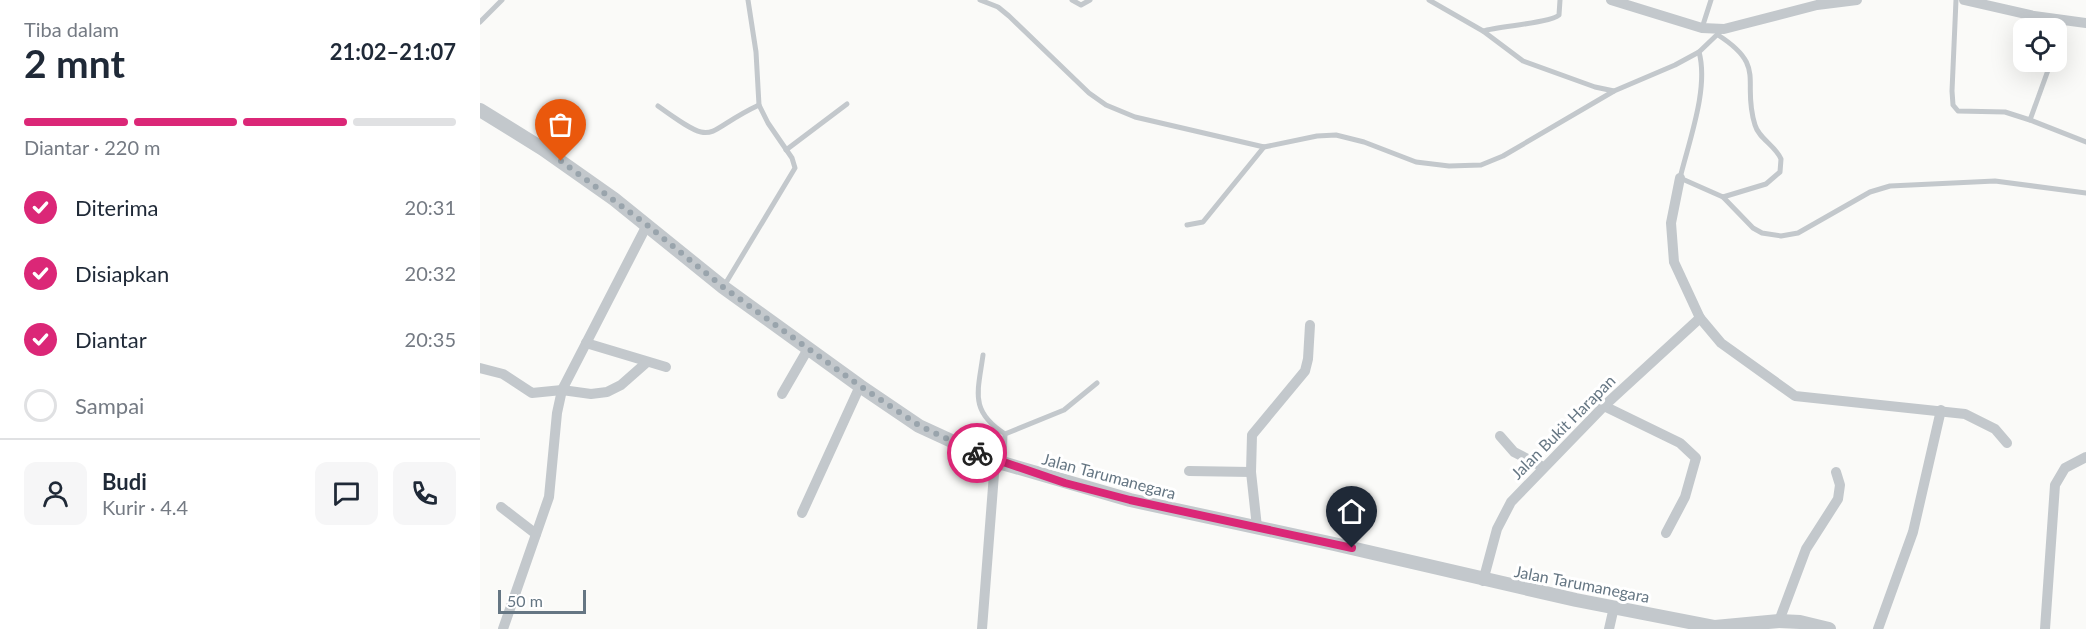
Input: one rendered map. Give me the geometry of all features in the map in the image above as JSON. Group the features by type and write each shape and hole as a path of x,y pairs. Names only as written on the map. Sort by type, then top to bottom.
{"street":[{"path":"1611,0 1721,32 1817,5 1857,0"},
{"path":"1964,0 2051,18"},
{"path":"2067,21 2086,23"},
{"name":"Jalan Tarumanegara","path":"480,110 543,149 647,225 723,287 860,386 920,426 999,463 1130,500 1483,581 1715,627 1779,621 1800,622 1828,629"},
{"path":"1680,178 1671,223 1674,262 1700,318 1721,343 1795,396 1965,414 1985,422 2007,442"},
{"path":"503,629 549,496 557,413 562,390 647,225"},
{"name":"Jalan Bukit Harapan","path":"1483,581 1502,516 1511,502 1604,406 1700,318"},
{"path":"1257,528 1251,472 1252,432 1305,371 1310,325"},
{"path":"586,343 646,363 666,367"},
{"path":"782,394 808,349"},
{"path":"480,368 503,374 532,393 562,390 591,394 607,392 621,385 646,363"},
{"path":"802,513 860,386"},
{"path":"1604,406 1680,443 1695,456 1690,483 1666,533"},
{"path":"1878,629 1913,532 1941,410"},
{"path":"1500,436 1514,452 1543,467"},
{"path":"2044,629 2055,485 2065,468 2086,457"},
{"path":"981,629 999,463"},
{"path":"1189,471 1251,472"},
{"path":"1779,621 1806,549 1838,499 1841,490 1836,472"},
{"path":"501,507 536,534"},
{"path":"1610,629 1614,607"}],"lane":[{"path":"480,22 502,0"},
{"path":"723,287 794,173 795,164 759,105 756,52 748,0"},
{"path":"984,0 1009,16 1089,93 1106,105 1136,117 1264,147 1317,136 1336,135 1364,142 1416,162 1449,166 1481,165 1503,156 1614,91 1700,52 1721,32 1746,60 1751,75 1755,126 1778,153 1782,163 1780,172 1771,182 1743,193 1723,197"},
{"path":"1072,0 1081,5 1090,0"},
{"path":"1429,0 1483,31 1532,66 1614,91"},
{"path":"1483,31 1521,23 1553,20 1559,15 1560,0"},
{"path":"1702,28 1711,0"},
{"path":"1956,0 1952,91 1955,108 1966,113 2005,112 2086,142"},
{"path":"1700,52 1701,85 1680,178 1723,197 1753,228 1762,233 1781,236 1798,233 1870,192 1890,186 1995,181 2086,193"},
{"path":"2030,120 2047,72"},
{"path":"786,150 847,104"},
{"path":"658,105 693,130 705,134 724,127 759,105"},
{"path":"1187,225 1203,222 1264,147"},
{"path":"982,355 977,395 979,407 990,423 1005,434"},
{"path":"1005,434 1064,410 1097,383"},
{"path":"999,463 1005,434"}],"way so far":[{"path":"561,161 614,199 723,287 860,386 920,426 977,453"}],"route":[{"path":"977,453 1065,483 1130,500 1352,548"}]}
